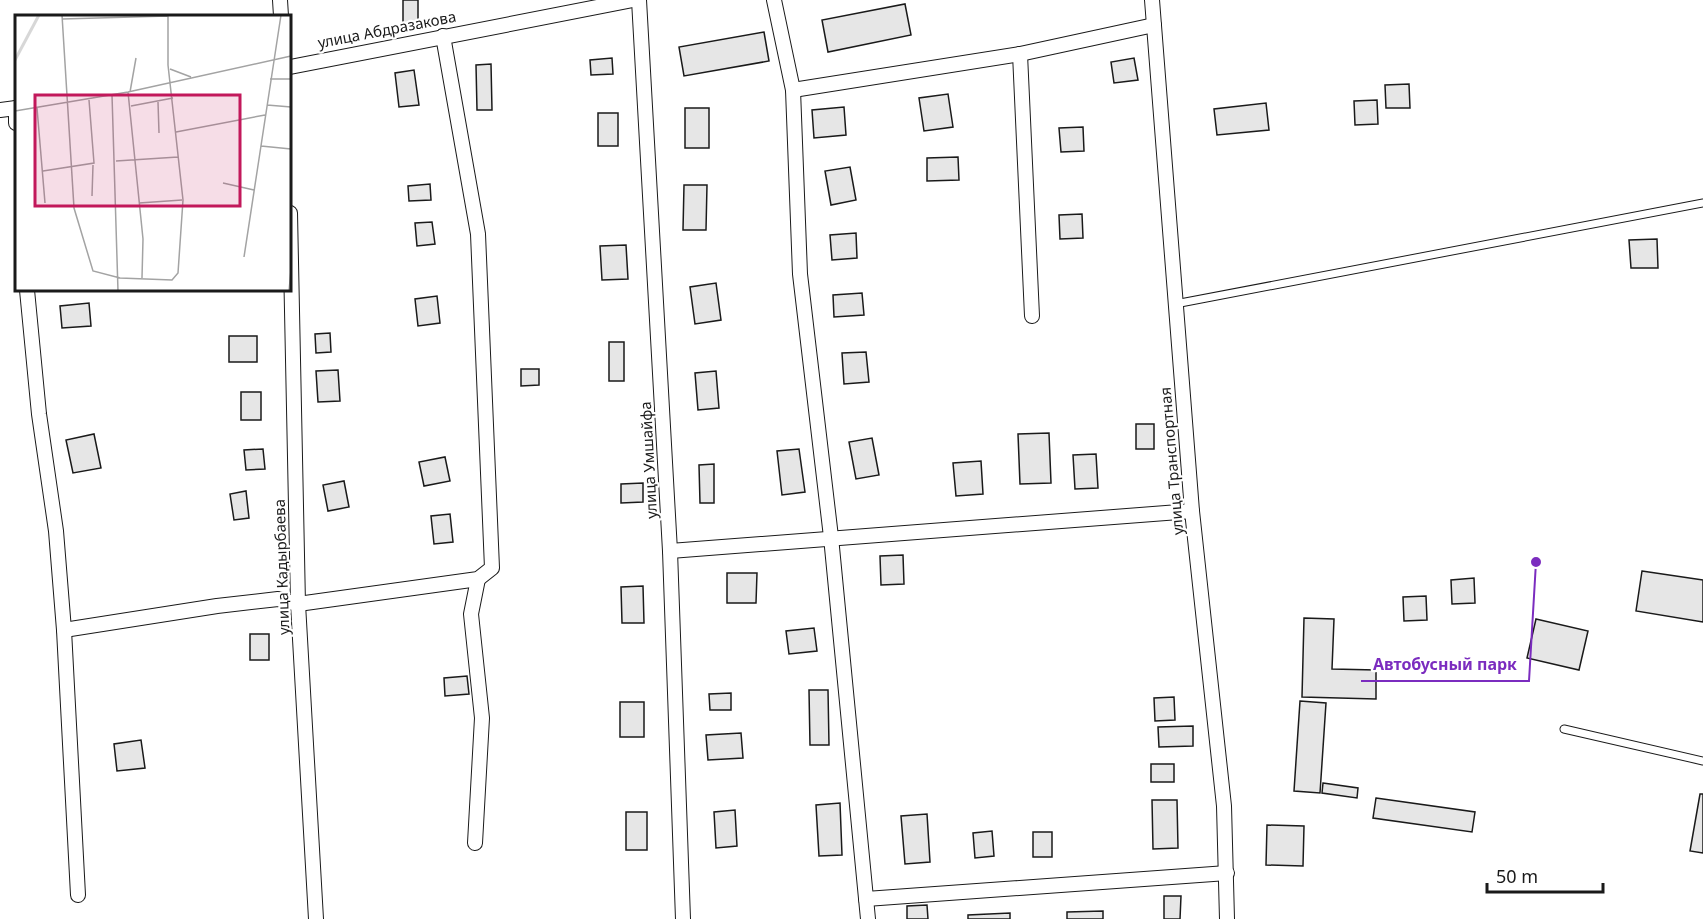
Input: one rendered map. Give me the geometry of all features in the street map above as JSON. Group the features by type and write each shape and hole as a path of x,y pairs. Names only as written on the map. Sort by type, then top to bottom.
{"street":[{"path":"280,0 281,15"},
{"name":"улица Абдразакова","path":"291,67 633,0"},
{"name":"улица Умшайфа","path":"639,0 670,551 683,919"},
{"path":"774,0 793,90 800,274 831,537 868,919"},
{"name":"улица Транспортная","path":"1152,0 1192,512 1224,806 1227,919"},
{"path":"793,90 1020,54 1154,25"},
{"path":"64,630 217,606 278,599 298,604 478,579 492,568 478,234 443,36"},
{"path":"1020,54 1032,316"},
{"path":"0,110 15,108"},
{"name":"улица Кадырбаева","path":"291,262 298,604 316,919"},
{"path":"27,291 39,414 56,531 64,630 78,895"},
{"path":"670,551 831,537 1192,512"},
{"path":"475,843 482,718 471,614 478,579"},
{"path":"866,899 1227,873"}],"lane":[{"path":"1175,304 1703,202"},
{"path":"1564,729 1703,761"}],"building":[{"path":"403,0 418,0 418,23 403,23"},
{"path":"905,4 911,35 828,52 822,20"},
{"path":"764,32 769,61 684,76 679,47"},
{"path":"612,58 613,74 591,75 590,60"},
{"path":"1134,58 1138,80 1114,83 1111,62"},
{"path":"491,64 492,110 477,110 476,65"},
{"path":"414,70 419,105 399,107 395,73"},
{"path":"1409,84 1410,108 1386,108 1385,85"},
{"path":"948,94 953,127 924,131 919,98"},
{"path":"1377,100 1378,124 1355,125 1354,101"},
{"path":"1266,103 1269,130 1217,135 1214,109"},
{"path":"844,107 846,135 814,138 812,110"},
{"path":"685,108 709,108 709,148 685,148"},
{"path":"598,113 618,113 618,146 598,146"},
{"path":"1083,127 1084,151 1061,152 1059,128"},
{"path":"958,157 959,180 927,181 927,158"},
{"path":"850,167 856,200 831,205 825,171"},
{"path":"430,184 431,200 409,201 408,186"},
{"path":"684,185 707,185 706,230 683,230"},
{"path":"1082,214 1083,238 1060,239 1059,215"},
{"path":"432,222 435,244 417,246 415,223"},
{"path":"856,233 857,258 832,260 830,235"},
{"path":"1657,239 1658,268 1631,268 1629,240"},
{"path":"626,245 628,279 602,280 600,246"},
{"path":"716,283 721,320 695,324 690,287"},
{"path":"862,293 864,315 834,317 833,295"},
{"path":"437,296 440,323 418,326 415,299"},
{"path":"89,303 91,326 62,328 60,306"},
{"path":"330,333 331,352 316,353 315,334"},
{"path":"229,336 257,336 257,362 229,362"},
{"path":"609,342 624,342 624,381 609,381"},
{"path":"866,352 869,382 844,384 842,353"},
{"path":"521,369 539,369 539,385 521,386"},
{"path":"338,370 340,401 318,402 316,371"},
{"path":"716,371 719,408 698,410 695,373"},
{"path":"241,392 261,392 261,420 241,420"},
{"path":"1136,424 1154,424 1154,449 1136,449"},
{"path":"1049,433 1051,483 1020,484 1018,434"},
{"path":"94,434 101,468 73,473 66,440"},
{"path":"872,438 879,475 856,479 849,442"},
{"path":"263,449 265,469 246,470 244,450"},
{"path":"799,449 805,492 782,495 777,451"},
{"path":"1096,454 1098,488 1075,489 1073,455"},
{"path":"445,457 450,481 424,486 419,462"},
{"path":"981,461 983,494 956,496 953,463"},
{"path":"714,464 714,503 700,503 699,465"},
{"path":"344,481 349,507 328,511 323,485"},
{"path":"643,483 643,502 621,503 621,484"},
{"path":"246,491 249,518 234,520 230,494"},
{"path":"450,514 453,542 434,544 431,516"},
{"path":"903,555 904,584 881,585 880,556"},
{"path":"1642,571 1703,580 1703,622 1636,611"},
{"path":"727,573 757,573 756,603 727,603"},
{"path":"1474,578 1475,603 1452,604 1451,580"},
{"path":"643,586 644,623 622,623 621,587"},
{"path":"1426,596 1427,620 1404,621 1403,597"},
{"path":"1304,618 1334,619 1332,669 1376,670 1376,699 1302,697"},
{"path":"1536,619 1588,631 1579,670 1527,658"},
{"path":"814,628 817,651 789,654 786,631"},
{"path":"250,634 269,634 269,660 250,660"},
{"path":"467,676 469,694 445,696 444,678"},
{"path":"809,690 828,690 829,745 810,745"},
{"path":"731,693 731,710 710,710 709,694"},
{"path":"1174,697 1175,720 1155,721 1154,698"},
{"path":"1300,701 1326,703 1320,793 1294,791"},
{"path":"620,702 644,702 644,737 620,737"},
{"path":"1193,726 1193,746 1159,747 1158,727"},
{"path":"741,733 743,758 708,760 706,735"},
{"path":"141,740 145,768 117,771 114,744"},
{"path":"1151,764 1174,764 1174,782 1151,782"},
{"path":"1323,783 1358,788 1357,798 1322,793"},
{"path":"1700,794 1703,794 1703,853 1690,851"},
{"path":"1376,798 1475,812 1472,832 1373,818"},
{"path":"1152,800 1177,800 1178,848 1153,849"},
{"path":"840,803 842,855 819,856 816,805"},
{"path":"735,810 737,846 716,848 714,812"},
{"path":"626,812 647,812 647,850 626,850"},
{"path":"927,814 930,862 905,864 901,816"},
{"path":"1267,825 1304,826 1303,866 1266,865"},
{"path":"992,831 994,856 975,858 973,833"},
{"path":"1033,832 1052,832 1052,857 1033,857"},
{"path":"1164,896 1181,896 1180,919 1164,919"},
{"path":"927,905 928,919 907,919 907,906"},
{"path":"1103,911 1103,919 1067,919 1067,912"},
{"path":"1010,913 1010,919 968,919 968,915"}],"place":[{"name":"Автобусный парк","path":"1536,562"}]}
